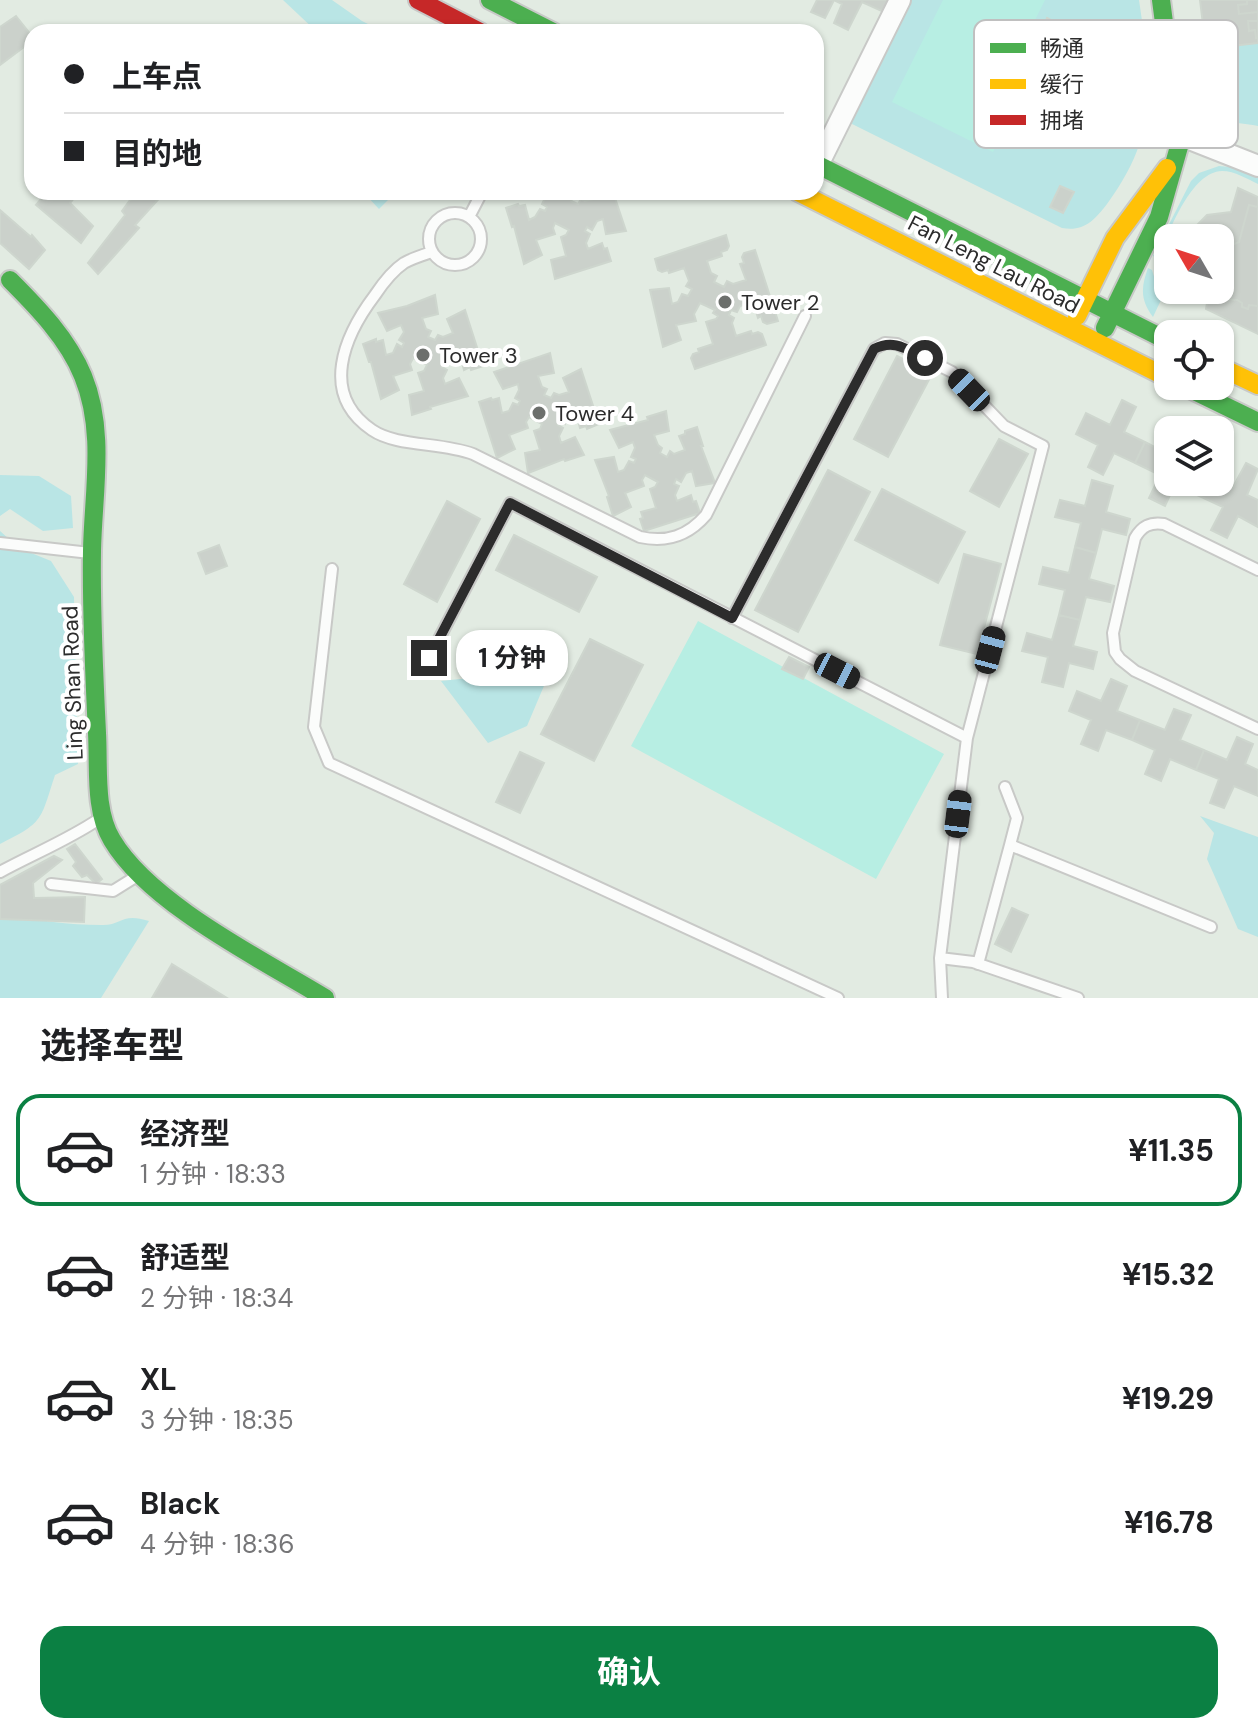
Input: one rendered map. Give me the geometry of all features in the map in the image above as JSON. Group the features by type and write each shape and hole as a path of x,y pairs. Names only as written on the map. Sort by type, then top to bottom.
{"street":[{"path":"418,0 464,24"},
{"path":"490,0 537,24"},
{"path":"824,150 900,0"},
{"path":"1161,0 1164,20"},
{"path":"1071,329 1115,238 1178,148"},
{"path":"1098,343 1159,217 1179,148"},
{"path":"1191,148 1258,166"},
{"name":"Fan Leng Lau Road","path":"824,168 1154,334"},
{"name":"Fan Leng Lau Road","path":"814,200 1154,371"},
{"name":"Ling Shan Road","path":"5,276 31,301 69,350 90,398 98,447 91,553 101,818 108,837 140,874 173,905 325,998"},
{"path":"1234,374 1258,385"},
{"path":"1213,400 1258,422"}],"lane":[{"path":"469,217 478,200"},
{"path":"453,213 469,217 480,230 480,247 470,261 453,266 445,264 432,252 429,236 437,220 453,213"},
{"path":"432,252 403,263 391,273 365,307 352,331 342,357 340,378 345,398 356,416 385,437 444,445 473,454 640,537 652,540 676,537 698,524 706,515 805,316"},
{"path":"732,618 874,349 885,343 897,344 952,372 1004,426 1043,446 967,738 940,958 942,998"},
{"path":"429,658 510,503 967,738"},
{"path":"1258,570 1164,524 1150,524 1135,538 1113,633 1115,652 1128,667 1258,729"},
{"path":"0,543 91,553"},
{"path":"332,569 314,727 329,763 838,998"},
{"path":"978,964 1017,818 1005,787"},
{"path":"0,872 101,818"},
{"path":"1010,845 1211,927"},
{"path":"51,884 113,891 140,874"},
{"path":"940,958 978,964 1078,998"}],"shaded area":[{"path":"283,0 332,0 368,24 308,24"},
{"path":"911,0 1139,0 1142,20 974,20 974,148 1138,148 1107,204 1082,227 1062,228 850,123"},
{"path":"943,0 1045,0 1035,20 974,20 974,143 892,102"},
{"path":"1258,43 1258,126 1238,123 1238,46"},
{"path":"1219,166 1230,167 1258,178 1258,184 1232,172 1211,174 1200,181 1173,224 1169,224 1191,181 1199,173"},
{"path":"371,200 388,200 379,209"},
{"path":"1148,268 1152,270 1154,304 1159,304 1153,317 1143,293"},
{"path":"0,475 39,476 71,496 73,528 43,531 10,509 0,516"},
{"path":"0,531 19,548 51,561 74,597 78,764 55,775 43,811 33,825 0,844"},
{"path":"698,621 944,754 876,879 631,746"},
{"path":"516,637 557,655 527,726 488,743 441,681 488,676 484,646"},
{"path":"1200,816 1258,837 1258,937 1238,929 1207,859 1214,833"},
{"path":"6,913 77,924 108,925 133,918 149,921 101,998 0,998 0,920"}],"building":[{"path":"817,0 834,0 825,18 811,12"},
{"path":"834,0 892,0 886,13 862,2 848,30 834,23 842,4"},
{"path":"1200,0 1258,0 1258,43 1238,45 1238,20 1202,20"},
{"path":"1247,0 1258,0 1258,12 1239,14 1238,5 1247,4"},
{"path":"16,16 24,26 24,47 0,65 0,27"},
{"path":"1248,21 1258,21 1258,37 1255,30 1249,31"},
{"path":"1060,186 1074,192 1063,213 1050,207"},
{"path":"1238,188 1258,197 1258,334 1206,309 1207,304 1234,304 1234,224 1198,224 1207,215 1231,212"},
{"path":"40,200 72,200 70,203 93,226 81,243 36,205"},
{"path":"130,200 158,200 135,225 139,228 98,274 88,263 125,215 122,211"},
{"path":"544,200 572,200 578,204 580,200 616,200 626,231 606,234 603,219 597,221 592,230 587,227 585,231 590,234 586,243 588,249 602,243 611,261 555,279 551,260 566,256 561,237 569,230 555,223 555,234 536,240 542,255 524,264 506,208 525,205 529,220 540,209 545,211 547,207 542,204"},
{"path":"1249,205 1258,207 1258,306 1249,305 1248,309 1234,300 1234,244 1239,242"},
{"path":"0,210 32,235 45,250 29,269 0,243"},
{"name":"Tower 2","path":"726,235 727,250 721,252 722,256 707,261 711,273 717,276 714,282 724,287 727,281 733,284 746,280 740,264 744,263 742,257 744,253 755,250 778,321 763,322 761,316 758,318 753,302 740,306 737,312 731,310 729,315 734,318 732,323 736,336 758,332 766,345 695,369 691,358 693,354 713,344 706,322 718,316 713,313 715,310 700,303 694,314 696,321 676,325 681,340 663,347 650,290 669,288 672,304 678,302 682,294 688,296 692,289 686,286 689,281 684,268 662,272 658,270 655,259"},
{"name":"Tower 3","path":"435,295 438,314 422,318 426,329 431,331 428,337 435,340 438,335 443,337 453,333 447,319 465,310 483,366 464,370 460,355 454,357 449,365 444,363 442,367 447,370 443,378 445,384 459,378 468,396 412,415 409,395 424,391 418,373 424,371 427,365 413,358 410,364 412,370 393,376 399,390 381,399 363,344 383,340 386,355 393,353 397,344 402,347 404,343 399,340 404,332 401,325 387,331 378,313"},
{"name":"Tower 4","path":"550,353 554,373 538,376 542,387 547,389 544,395 551,398 554,393 569,392 563,378 581,369 599,424 587,429 586,426 580,428 576,413 570,415 565,424 561,421 558,425 563,428 559,436 561,443 575,437 584,455 528,473 525,453 540,450 534,431 540,429 542,424 529,417 526,422 528,428 509,435 515,449 497,458 479,402 499,398 502,413 509,411 513,403 518,405 520,401 515,398 518,384 503,389 494,372"},
{"path":"897,356 932,374 888,457 854,439"},
{"path":"1122,400 1136,407 1124,432 1145,442 1135,463 1114,453 1103,475 1088,467 1098,445 1076,434 1086,413 1110,425"},
{"path":"666,411 669,431 654,435 662,448 660,453 667,457 670,451 674,454 685,450 679,436 697,427 715,483 696,486 692,471 686,473 681,482 676,479 674,484 679,486 675,495 677,501 691,495 700,513 644,531 641,512 656,508 650,489 658,482 645,475 642,480 644,486 625,493 631,507 613,516 595,460 614,457 618,472 624,470 629,461 634,463 636,459 631,457 635,448 633,442 619,448 610,430 648,420 647,417"},
{"path":"999,439 1028,454 999,507 970,491"},
{"path":"1145,442 1154,447 1154,472 1135,463"},
{"path":"1246,463 1258,469 1247,495 1258,500 1258,527 1238,516 1227,538 1211,530 1223,507 1199,496 1234,496 1234,485"},
{"path":"828,470 870,492 798,632 755,610"},
{"path":"1092,480 1113,486 1106,512 1130,519 1126,535 1102,529 1096,553 1075,547 1081,523 1055,517 1060,500 1085,506"},
{"path":"1154,488 1154,496 1170,496 1165,506 1149,498"},
{"path":"882,489 965,532 938,583 855,540"},
{"path":"447,501 480,519 437,602 404,584"},
{"path":"514,535 597,577 579,612 496,570"},
{"path":"219,545 227,566 206,574 198,553"},
{"path":"1075,547 1096,553 1089,579 1114,586 1110,602 1086,597 1080,620 1059,615 1065,590 1039,584 1043,567 1069,573"},
{"path":"964,554 1001,564 977,654 940,645"},
{"path":"1059,615 1080,620 1073,646 1097,652 1093,669 1069,663 1063,687 1042,682 1048,657 1022,651 1027,633 1052,640"},
{"path":"590,639 643,665 594,761 541,734"},
{"path":"789,657 809,667 803,679 782,669"},
{"path":"1111,679 1127,686 1117,711 1140,720 1132,740 1106,730 1098,751 1081,744 1091,720 1069,711 1077,691 1101,701"},
{"path":"1174,709 1191,715 1180,740 1204,750 1196,770 1170,759 1161,781 1145,774 1155,750 1132,740 1140,720 1165,730"},
{"path":"1237,737 1253,744 1245,764 1258,770 1258,796 1234,786 1224,808 1210,803 1219,779 1196,770 1204,750 1227,760"},
{"path":"520,752 544,763 520,813 496,802"},
{"path":"75,844 102,879 96,884 87,875 82,877 73,866 76,862 67,849"},
{"path":"54,856 62,860 33,883 34,898 85,897 84,922 0,919 0,885"},
{"path":"1012,908 1028,915 1011,952 995,944"},
{"path":"172,964 227,998 152,998"}],"traffic: fast":[{"path":"490,0 537,24"},
{"path":"1161,0 1164,20"},
{"path":"1105,328 1159,217 1179,148"},
{"path":"824,168 1154,334"},
{"path":"10,280 61,337 77,362 90,397 94,419 93,642 98,788 106,828 129,864 179,908 325,998"},
{"path":"1213,400 1258,422"}],"traffic: slow":[{"path":"1077,316 1115,238 1167,168"},
{"path":"814,200 1154,371"},
{"path":"1234,374 1258,385"}],"traffic: jam":[{"path":"418,0 464,24"}],"place":[{"name":"Tower 2","path":"725,302"},
{"name":"Tower 3","path":"423,355"},
{"name":"Tower 4","path":"539,413"}],"route":[{"path":"429,658 510,503 732,618 874,349 885,343 897,344 925,358"}]}
